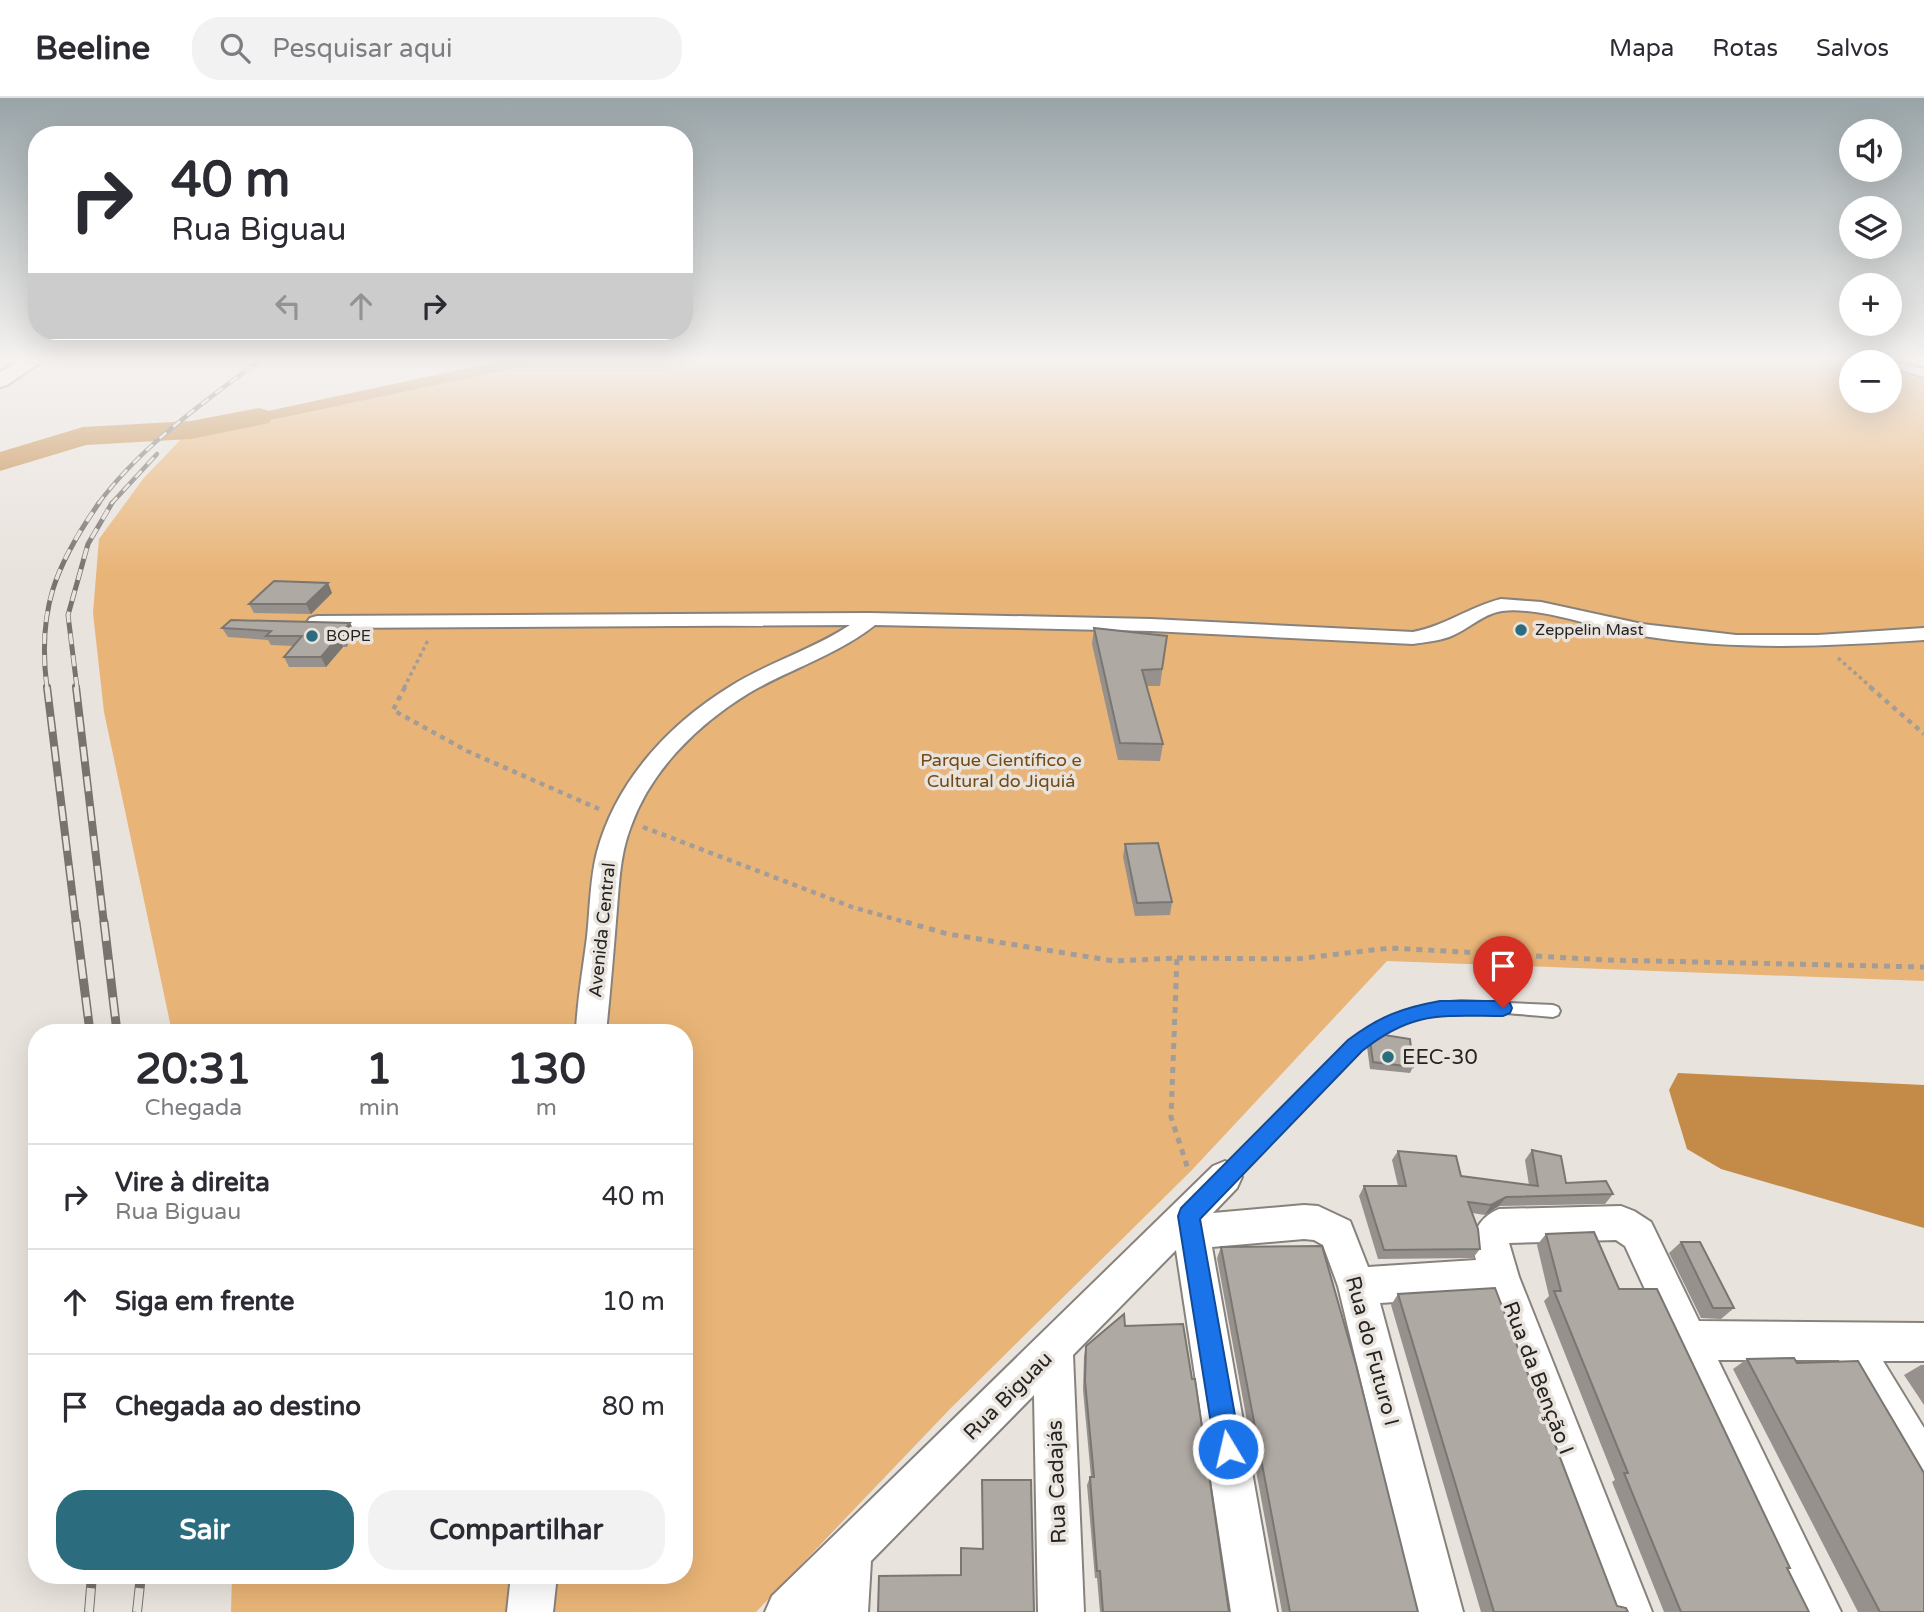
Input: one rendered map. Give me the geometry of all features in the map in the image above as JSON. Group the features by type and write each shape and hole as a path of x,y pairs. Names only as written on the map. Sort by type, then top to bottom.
{"street":[{"path":"292,622 436,624 870,619 1151,625 1413,638 1444,632 1489,608 1517,605 1562,611 1642,630 1736,641 1818,641 1924,634"},
{"name":"Avenida Central","path":"592,1024 610,852 622,819 660,758 703,715 761,677 834,643 859,629 870,619"},
{"path":"1202,1207 1254,1612"},
{"name":"Rua do Futuro I","path":"1202,1207 1318,1223 1336,1233 1357,1286 1440,1612"},
{"name":"Rua Biguau","path":"788,1612 1202,1207"},
{"name":"Rua da Benção I","path":"1629,1612 1500,1277 1490,1239 1492,1233 1499,1226 1606,1222 1626,1225 1643,1241 1688,1340"},
{"path":"1357,1286 1500,1277"},
{"path":"1818,1612 1688,1340 1924,1342"},
{"path":"1849,1341 1924,1467"},
{"name":"Rua Cadajás","path":"1053,1351 1061,1612"},
{"path":"845,1612 849,1552"},
{"path":"530,1612 533,1584"}],"lane":[{"path":"1202,1207 1355,1045 1378,1027 1406,1015 1440,1009 1478,1007 1553,1012"}],"path":[{"path":"436,624 393,710 467,751 622,819 852,907 948,934 1114,961 1177,958 1296,959 1390,948 1607,960 1924,967"},
{"path":"1818,641 1924,734"},
{"path":"1177,958 1171,1116 1202,1207"}],"green space":[{"name":"Parque Científico e Cultural do Jiquiá","path":"202,431 1924,431 1924,981 1387,961 1192,1170 949,1410 756,1612 231,1612 232,1584 693,1584 693,1024 170,1024 104,712 93,613 99,539 143,479 187,433"}],"shaded area":[{"path":"1678,1073 1924,1085 1924,1228 1721,1169 1687,1149 1669,1090"}],"building":[{"path":"274,581 328,583 306,604 249,604"},
{"path":"231,620 350,623 343,631 343,637 338,637 321,657 284,657 302,636 266,636 271,631 222,628"},
{"path":"1094,628 1167,636 1162,669 1142,670 1163,744 1120,743"},
{"path":"1158,843 1172,902 1137,903 1125,844"},
{"name":"EEC-30","path":"1378,1034 1410,1039 1413,1067 1373,1062 1370,1040"},
{"path":"1532,1150 1561,1156 1566,1183 1606,1181 1613,1194 1506,1197 1491,1205 1468,1202 1478,1229 1480,1249 1384,1250 1364,1186 1406,1186 1398,1151 1456,1156 1461,1176 1538,1186"},
{"path":"1594,1232 1619,1289 1657,1289 1809,1612 1681,1612 1554,1291 1561,1291 1546,1234"},
{"path":"1681,1242 1700,1242 1734,1308 1713,1308"},
{"path":"1322,1246 1356,1365 1418,1612 1290,1612 1221,1247"},
{"path":"1495,1288 1617,1606 1626,1608 1628,1612 1494,1612 1398,1294"},
{"path":"1124,1314 1125,1326 1183,1324 1192,1379 1195,1379 1229,1612 1103,1612 1090,1477 1094,1477 1085,1381 1086,1346"},
{"path":"1794,1358 1797,1363 1858,1361 1924,1473 1924,1612 1880,1612 1747,1359"},
{"path":"982,1480 1031,1480 1034,1612 878,1612 879,1576 961,1575 961,1548 983,1549"}],"waterway":[{"path":"0,462 83,436 179,431"}],"railway":[{"path":"98,504 133,463 169,431"},
{"path":"111,504 157,454"},
{"path":"47,688 45,635 53,590 71,548 99,503"},
{"path":"77,688 68,615 88,544 112,503"},
{"path":"47,687 76,924"},
{"path":"76,687 104,924"},
{"path":"76,922 89,1024"},
{"path":"104,922 116,1024"},
{"path":"89,1612 91,1584"},
{"path":"137,1612 140,1584"}],"place":[{"name":"Zeppelin Mast","path":"1521,630"},
{"name":"BOPE","path":"312,636"},
{"name":"EEC-30","path":"1388,1057"}],"route":[{"path":"1228,1449 1194,1232 1189,1216 1199,1202 1355,1045 1378,1027 1406,1015 1440,1009 1503,1008"}]}
